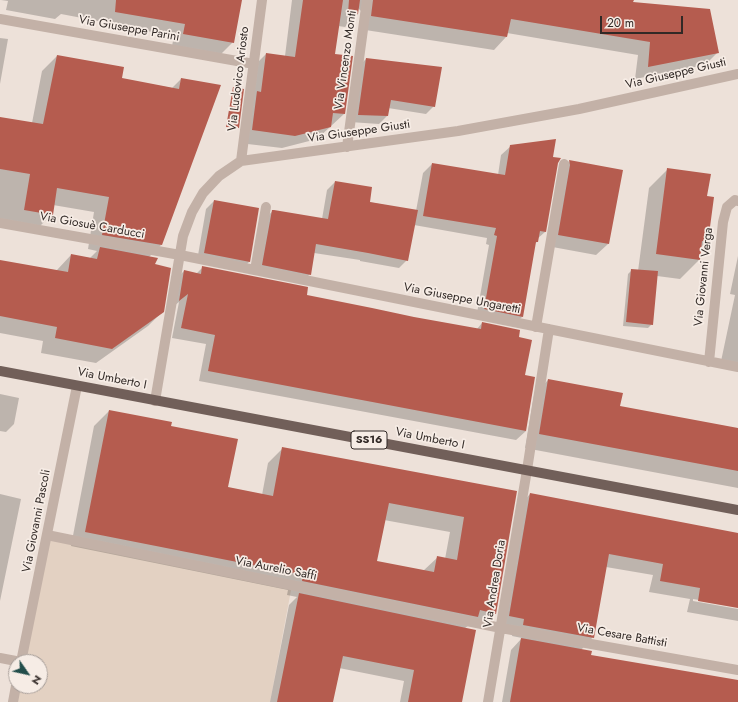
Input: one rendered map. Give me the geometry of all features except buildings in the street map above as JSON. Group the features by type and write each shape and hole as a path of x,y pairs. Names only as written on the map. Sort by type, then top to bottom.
{"main road":[{"name":"Via Umberto I","path":"0,371 738,510"}],"street":[{"name":"Via Ludovico Ariosto","path":"241,162 262,0"},
{"name":"Via Vincenzo Monti","path":"347,147 367,0"},
{"name":"Via Giuseppe Parini","path":"0,19 254,64"},
{"name":"Via Giuseppe Giusti","path":"155,400 180,255 184,236 192,212 203,193 219,176 241,162 458,131 579,109 738,74"},
{"path":"536,327 564,164"},
{"name":"Via Giovanni Verga","path":"709,362 723,222 727,207 737,200"},
{"path":"255,270 266,207"},
{"name":"Via Giosuè Carducci","path":"0,223 180,255"},
{"name":"Via Giuseppe Ungaretti","path":"180,255 738,367"},
{"name":"Via Andrea Doria","path":"488,702 549,329"},
{"name":"Via Giovanni Pascoli","path":"23,654 77,386"},
{"name":"Via Aurelio Saffi","path":"47,536 501,628"},
{"name":"Via Cesare Battisti","path":"501,628 738,670"}],"shaded area":[{"path":"47,535 292,585 270,702 13,702 14,694 48,694 48,654 23,654"}]}
